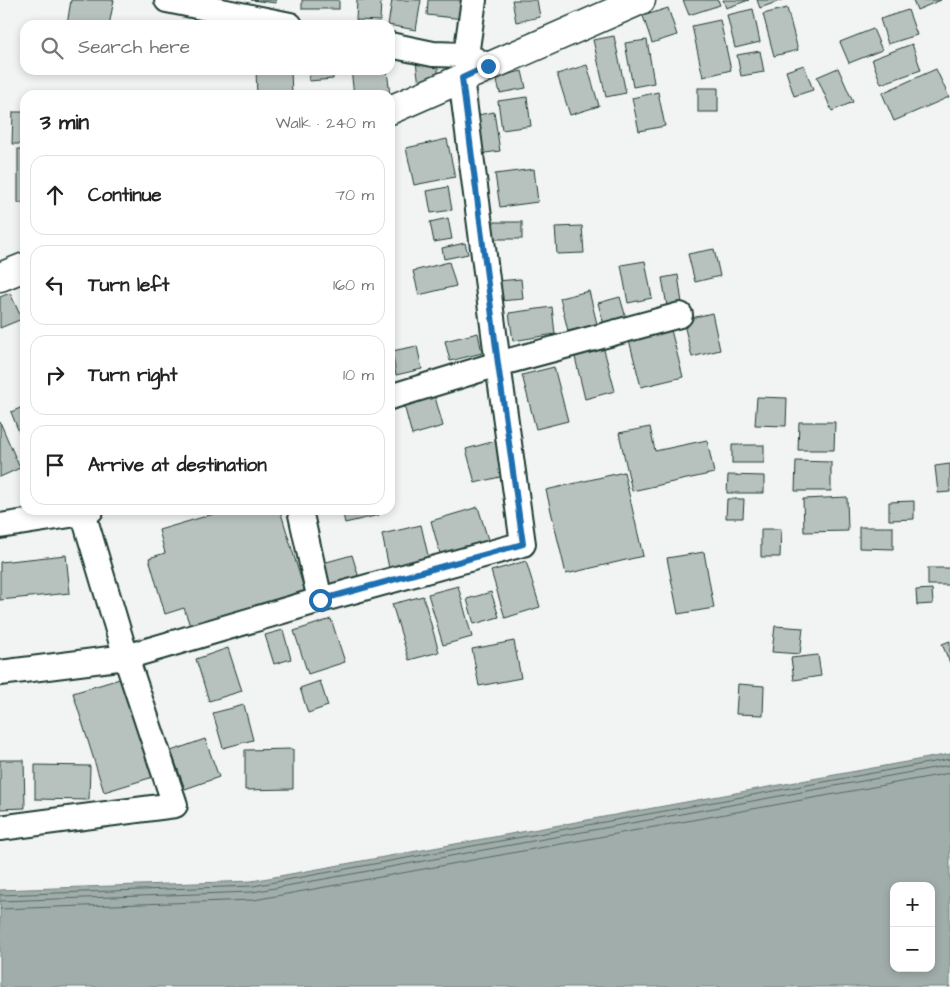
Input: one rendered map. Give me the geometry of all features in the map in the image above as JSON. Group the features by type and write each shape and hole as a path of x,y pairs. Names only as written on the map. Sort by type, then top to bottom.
{"main road":[{"path":"395,107 472,66 641,0"},
{"path":"0,277 20,269"}],"street":[{"path":"167,0 265,20"},
{"path":"0,673 126,657 320,600 523,544 498,364 472,66 474,0"},
{"path":"395,46 433,54 472,66"},
{"path":"395,396 498,364 680,316"},
{"path":"0,526 68,515"},
{"path":"0,828 175,805 126,657 88,515"},
{"path":"301,515 320,600"}],"water":[{"path":"950,754 950,987 0,987 0,890 252,881"}],"building":[{"path":"71,0 114,0 110,20 68,20"},
{"path":"251,0 276,0 276,3"},
{"path":"302,0 339,0 339,9 302,9"},
{"path":"357,0 381,0 380,20 356,20"},
{"path":"392,0 421,0 416,30 395,26 395,20 389,20"},
{"path":"428,0 466,0 464,19 427,15"},
{"path":"512,0 537,0 540,17 516,22"},
{"path":"683,0 718,0 720,5 689,15"},
{"path":"723,0 749,0 726,8"},
{"path":"757,0 782,0 760,8"},
{"path":"913,0 941,0 917,10"},
{"path":"668,8 677,35 652,43 643,16"},
{"path":"787,8 798,50 774,56 763,14"},
{"path":"753,9 760,42 735,48 727,15"},
{"path":"908,10 917,35 888,44 880,19"},
{"path":"720,20 731,70 703,77 692,26"},
{"path":"873,29 882,50 849,63 840,42"},
{"path":"614,36 626,93 606,97 593,40"},
{"path":"647,40 654,83 633,87 625,43"},
{"path":"912,44 921,70 881,84 872,59"},
{"path":"760,51 764,72 741,76 737,55"},
{"path":"437,59 439,82 419,85 416,62"},
{"path":"587,65 599,106 570,115 557,74"},
{"path":"804,65 813,90 794,96 786,71"},
{"path":"838,68 853,102 832,111 817,77"},
{"path":"936,69 949,97 894,121 882,93"},
{"path":"522,71 526,88 500,93 496,77"},
{"path":"256,75 291,75 292,90 257,90"},
{"path":"308,75 333,75 333,79 309,81"},
{"path":"352,75 388,75 389,90 353,90"},
{"path":"698,88 718,88 718,112 698,112"},
{"path":"658,92 665,126 639,131 632,98"},
{"path":"527,97 531,126 502,130 498,101"},
{"path":"13,112 20,112 20,144 12,144"},
{"path":"494,112 500,151 478,154 472,116"},
{"path":"447,139 455,177 414,185 406,148"},
{"path":"18,149 20,149 20,203 18,203"},
{"path":"534,169 538,202 500,207 495,174"},
{"path":"448,187 452,210 431,213 427,191"},
{"path":"448,218 452,239 434,242 430,222"},
{"path":"490,222 522,222 522,239 490,239"},
{"path":"582,226 584,253 557,254 555,227"},
{"path":"465,243 468,254 444,259 442,248"},
{"path":"714,249 720,276 695,282 688,254"},
{"path":"645,261 652,298 628,303 621,265"},
{"path":"449,262 456,286 419,295 413,271"},
{"path":"678,275 682,303 667,306 662,278"},
{"path":"521,279 523,299 499,301 497,281"},
{"path":"589,291 597,324 568,331 560,298"},
{"path":"10,293 20,315 20,320 0,328 0,297"},
{"path":"620,297 626,318 604,325 598,303"},
{"path":"552,307 555,334 513,341 509,313"},
{"path":"712,313 720,350 692,357 683,320"},
{"path":"670,326 683,377 641,387 628,336"},
{"path":"478,333 482,353 450,361 445,341"},
{"path":"417,346 422,369 396,375 395,350"},
{"path":"603,346 615,391 585,399 574,353"},
{"path":"554,367 568,421 536,429 522,375"},
{"path":"435,397 443,426 412,435 404,405"},
{"path":"757,397 787,398 786,426 755,425"},
{"path":"20,408 20,434 11,412"},
{"path":"0,422 20,468 0,477"},
{"path":"799,422 835,422 834,450 798,450"},
{"path":"650,427 655,451 707,440 714,473 632,491 619,433"},
{"path":"499,440 508,475 475,483 466,449"},
{"path":"732,445 764,445 764,463 732,463"},
{"path":"796,461 831,462 831,491 795,491"},
{"path":"950,464 950,492 938,493 935,466"},
{"path":"624,472 643,556 566,574 546,490"},
{"path":"728,475 764,476 764,493 727,493"},
{"path":"847,497 848,531 804,532 803,499"},
{"path":"727,499 744,499 743,518 726,518"},
{"path":"914,501 914,519 889,520 889,502"},
{"path":"478,507 489,543 441,557 431,521"},
{"path":"210,515 282,515 305,592 190,626 184,608 165,614 149,558 165,553 159,530"},
{"path":"343,515 379,515 345,523"},
{"path":"421,525 430,564 390,573 382,534"},
{"path":"859,527 893,527 893,549 859,548"},
{"path":"761,529 781,529 780,557 761,557"},
{"path":"704,552 714,608 678,614 667,558"},
{"path":"66,555 70,593 0,600 0,562"},
{"path":"352,555 360,581 330,589 323,563"},
{"path":"526,561 540,607 505,618 491,571"},
{"path":"928,568 950,568 950,585 928,585"},
{"path":"458,586 472,637 443,645 428,594"},
{"path":"932,589 933,604 917,605 916,590"},
{"path":"491,592 499,617 474,624 467,599"},
{"path":"423,596 439,652 409,660 392,604"},
{"path":"331,619 345,662 308,674 294,631"},
{"path":"775,626 803,628 800,654 772,652"},
{"path":"283,630 291,659 274,664 265,635"},
{"path":"514,641 521,678 479,686 472,649"},
{"path":"950,641 950,663 942,644"},
{"path":"228,648 242,691 209,701 196,659"},
{"path":"818,655 821,676 794,680 791,658"},
{"path":"123,678 153,777 104,792 73,693"},
{"path":"320,681 328,706 308,713 300,688"},
{"path":"738,684 764,686 763,715 736,714"},
{"path":"244,705 253,740 223,748 213,713"},
{"path":"205,739 219,777 185,789 171,751"},
{"path":"293,749 293,789 245,790 245,750"},
{"path":"0,760 24,760 25,808 0,809"},
{"path":"35,765 90,766 89,800 35,799"}],"route":[{"path":"320,600 523,544 462,78 488,66"}]}
